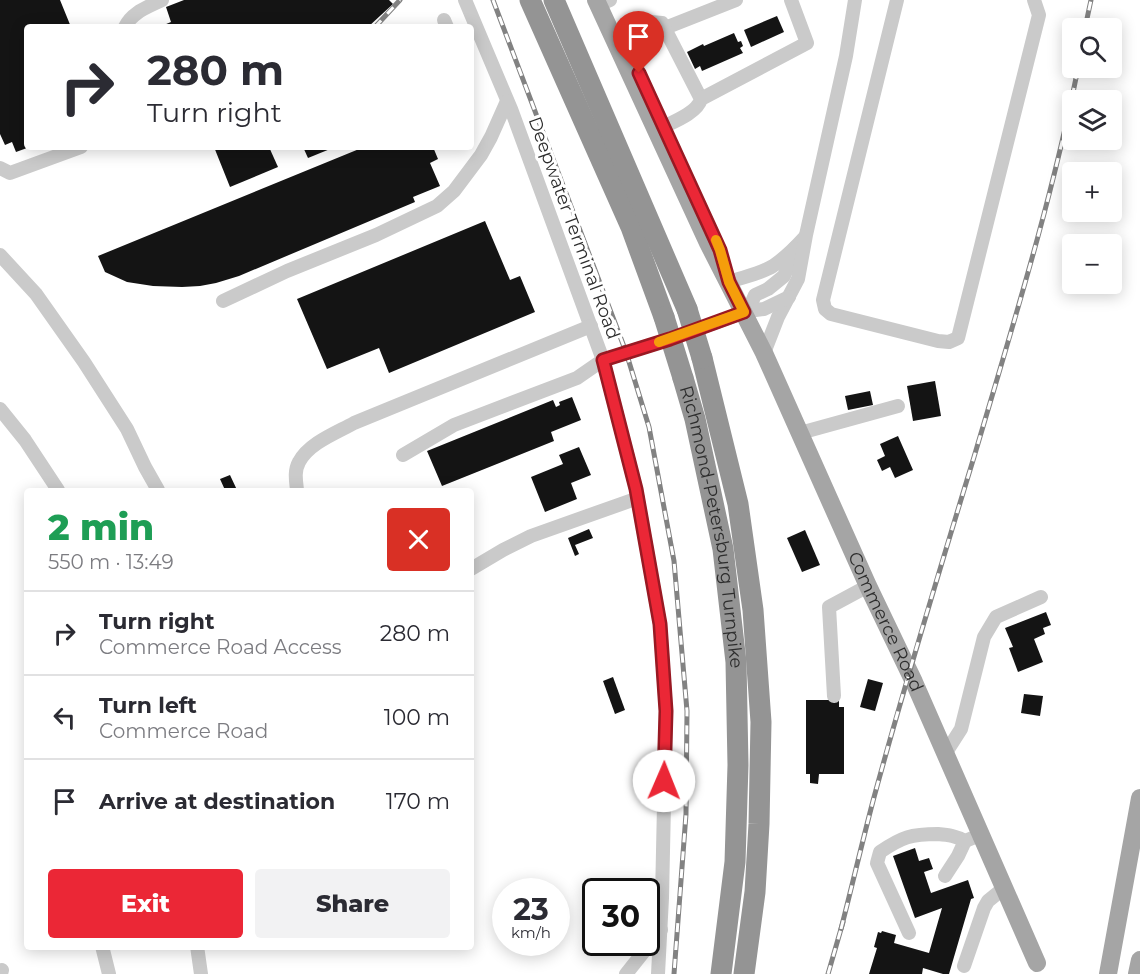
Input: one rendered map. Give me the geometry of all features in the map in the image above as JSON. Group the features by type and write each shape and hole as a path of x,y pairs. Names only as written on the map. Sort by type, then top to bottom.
{"highway":[{"name":"Richmond-Petersburg Turnpike","path":"530,0 631,227 664,317 695,419 723,549 736,662 738,765 735,862 721,974"},
{"name":"Richmond-Petersburg Turnpike","path":"554,0 687,309 702,358 738,504 753,610 761,722 755,892 744,974"}],"main road":[{"name":"Commerce Road","path":"603,1 708,243 746,311 868,586 914,682 945,753 973,838 1006,894 1037,963"},
{"path":"1108,974 1135,855 1140,798"},
{"path":"1137,974 1140,960"}],"street":[{"path":"126,24 136,13 162,0"},
{"name":"Deepwater Terminal Road","path":"465,0 472,24"},
{"path":"665,28 736,0"},
{"path":"701,99 807,43 791,0"},
{"path":"764,353 778,317 798,279 846,56 855,0"},
{"path":"897,0 823,300 825,309 831,314 949,342 958,338 1039,15 1034,0"},
{"path":"618,36 651,22 663,23 701,99 694,111 660,128"},
{"name":"Deepwater Terminal Road","path":"477,44 507,101 591,326 603,360 638,498 660,624 666,711 663,898 660,930"},
{"path":"223,301 287,271 376,235 436,206 454,191 481,155 492,137 507,101"},
{"path":"0,168 10,172 72,150"},
{"path":"729,282 774,265 795,248 806,235"},
{"path":"746,311 755,295 768,289 784,276 795,248"},
{"path":"0,255 36,294 84,362 127,429 157,488"},
{"path":"403,455 454,425 577,378 603,360 670,339 746,311 764,309 789,297"},
{"path":"297,488 295,477 298,463 322,440 354,423 591,326"},
{"path":"800,433 898,406"},
{"path":"0,409 25,440 57,488"},
{"path":"474,567 531,536 638,498"},
{"path":"834,696 829,607 868,586"},
{"path":"945,753 961,729 984,637 996,617 1041,597"},
{"path":"909,933 877,863 880,852 895,842 916,834 973,838 945,876"},
{"path":"964,966 988,901 1006,894"},
{"path":"103,950 109,974"},
{"path":"198,950 201,974"},
{"path":"626,974 640,956"},
{"name":"Deepwater Terminal Road","path":"658,974 659,956"}],"building":[{"path":"0,0 60,0 70,24 24,24 24,149 16,152 12,142 5,145 0,134"},
{"path":"184,0 389,0 393,4 371,24 166,24 171,22 166,7"},
{"path":"777,16 784,32 751,47 744,30"},
{"path":"734,33 738,42 741,41 743,46 740,48 743,53 702,71 700,66 695,69 687,52"},
{"path":"215,150 270,150 278,167 230,187"},
{"path":"304,150 328,150 308,158"},
{"path":"357,150 434,150 438,159 430,163 440,186 413,197 415,202 239,276 216,283 182,287 127,282 105,272 98,256"},
{"path":"485,221 510,280 520,276 535,312 389,373 379,348 327,369 297,299"},
{"path":"935,381 941,416 913,421 907,386"},
{"path":"870,391 873,405 848,410 845,396"},
{"path":"572,397 581,420 551,432 554,441 442,486 427,451 553,400 556,407 560,405 559,402"},
{"path":"898,436 913,470 895,478 890,467 882,471 877,460 885,456 880,444"},
{"path":"579,447 591,475 571,483 577,499 545,512 531,477 563,464 559,455"},
{"path":"230,475 236,488 224,488 220,479"},
{"path":"589,529 593,538 575,545 579,554 575,556 568,538"},
{"path":"805,530 820,565 802,572 787,538"},
{"path":"1046,612 1051,625 1043,628 1045,634 1034,639 1043,662 1018,672 1009,648 1013,647 1005,628"},
{"path":"613,677 625,710 615,714 603,681"},
{"path":"868,679 883,683 875,711 860,707"},
{"path":"1024,694 1043,696 1040,716 1021,713"},
{"path":"806,700 839,700 839,707 844,707 844,774 819,774 818,784 810,783 810,774 806,774"},
{"path":"915,848 919,861 929,858 933,869 924,872 931,893 968,880 974,898 971,899 949,974 923,968 922,974 869,974 877,948 874,947 878,932 896,935 894,943 929,953 942,908 915,918 893,856"}],"railway":[{"path":"378,24 400,0"},
{"path":"493,0 626,352 649,427 674,561 687,711 686,814 674,974"},
{"path":"1087,18 1091,0"},
{"path":"841,929 897,715 1031,264 1076,78"},
{"path":"828,974 843,922"}],"slow traffic":[{"path":"659,342 744,312 729,282 716,240"}],"route":[{"path":"639,73 720,250 729,282 744,312 603,360 636,489 660,624 666,711 664,781"}]}
